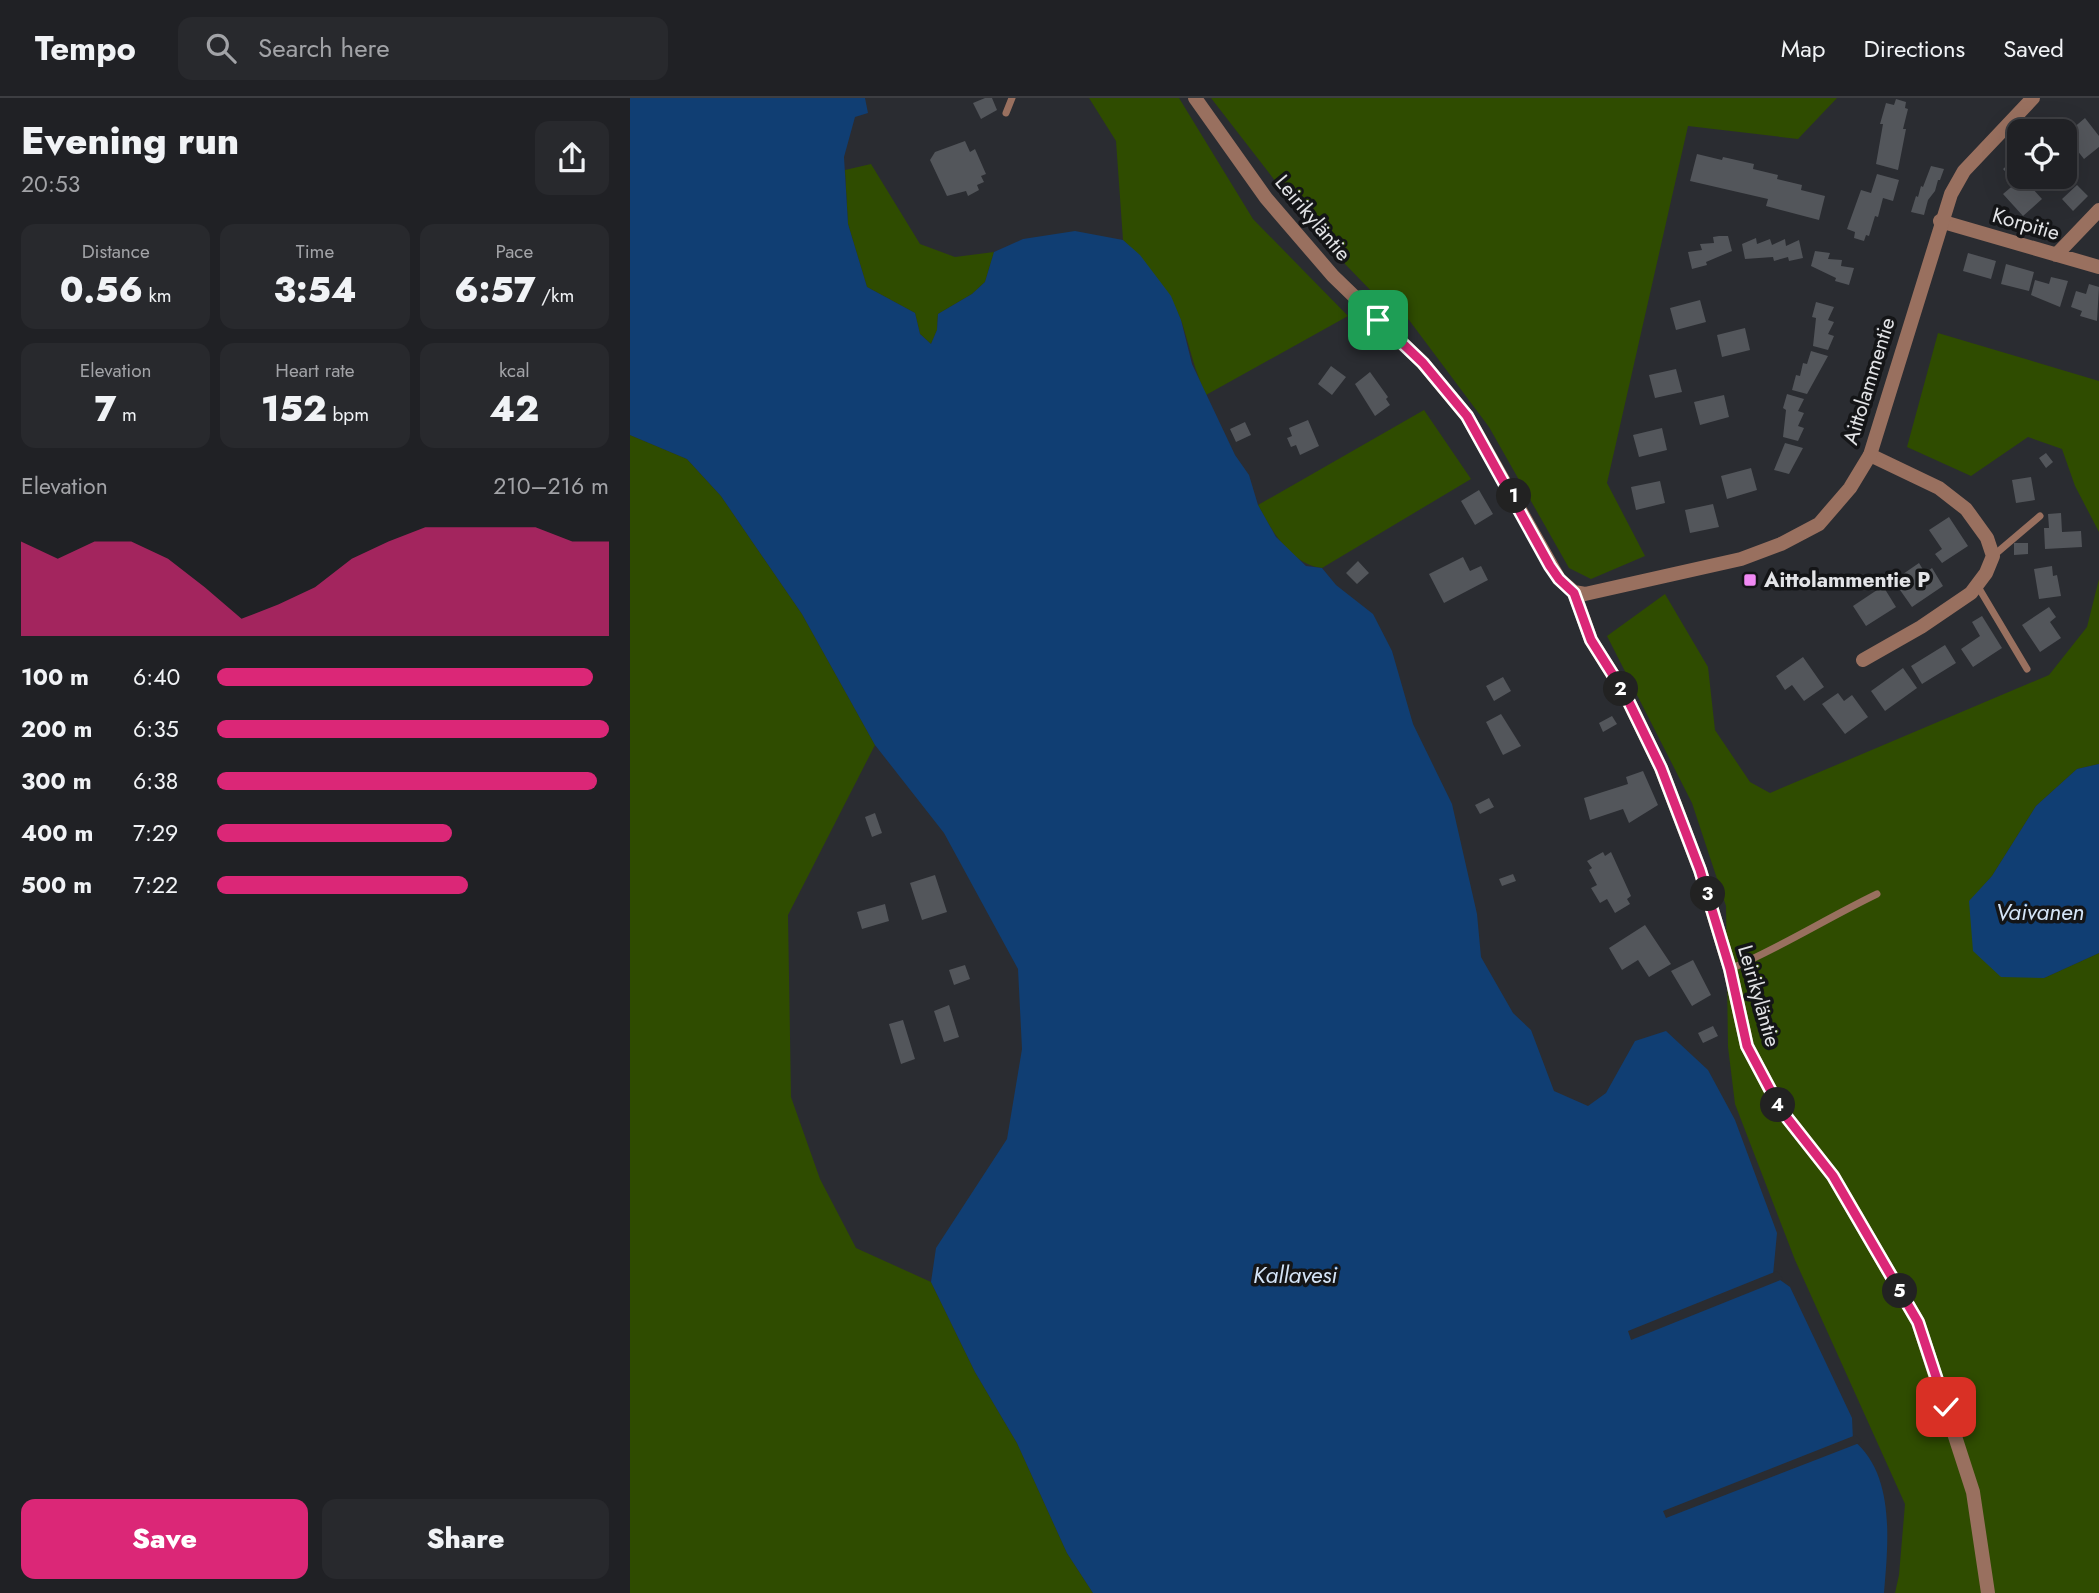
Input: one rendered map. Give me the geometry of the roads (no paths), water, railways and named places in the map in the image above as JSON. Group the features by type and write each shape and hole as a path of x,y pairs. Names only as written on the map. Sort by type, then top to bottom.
{"street":[{"name":"Leirikyläntie","path":"1195,98 1266,198 1334,276 1423,363 1467,416 1550,566 1574,593 1591,640 1625,694 1661,768 1700,870 1730,969 1747,1046 1781,1110 1833,1176 1918,1322 1973,1492 1989,1593"},
{"name":"Aittolammentie","path":"1574,593 1595,594 1741,559 1781,544 1819,524 1850,488 1870,455 1940,221 1951,194 1964,171 2032,98"},
{"path":"2056,255 2099,210"},
{"name":"Korpitie","path":"1940,221 2099,267"},
{"path":"1863,660 1921,627 1971,593 1993,556 1987,538 1966,509 1939,488 1870,455"}],"lane":[{"path":"1006,113 1012,98"},
{"path":"1993,556 2040,516"},
{"path":"1977,585 2027,669"},
{"path":"1730,969 1760,957 1816,924 1877,894"}],"water":[{"name":"Kallavesi","path":"630,98 865,98 868,113 855,117 844,157 848,224 867,287 915,313 920,334 931,344 937,330 938,314 972,294 985,282 994,252 1023,239 1075,231 1123,240 1140,255 1171,296 1181,320 1192,364 1235,455 1249,475 1258,505 1276,537 1306,566 1322,568 1336,585 1373,614 1392,651 1413,724 1452,804 1477,914 1481,957 1513,1013 1531,1030 1554,1091 1588,1106 1606,1093 1635,1041 1666,1031 1708,1070 1735,1120 1777,1233 1773,1275 1790,1287 1852,1418 1853,1440 1867,1455 1877,1472 1886,1511 1884,1593 1093,1593 1067,1553 1017,1443 975,1372 931,1282 936,1248 1007,1139 1022,1049 1018,969 944,833 875,745 802,614 721,496 687,459 630,435"},
{"name":"Vaivanen","path":"2099,764 2099,953 2044,978 2001,977 1973,951 1969,901 1992,876 2036,806 2077,769"}],"place":[{"name":"Aittolammentie P","path":"1750,580"}]}
